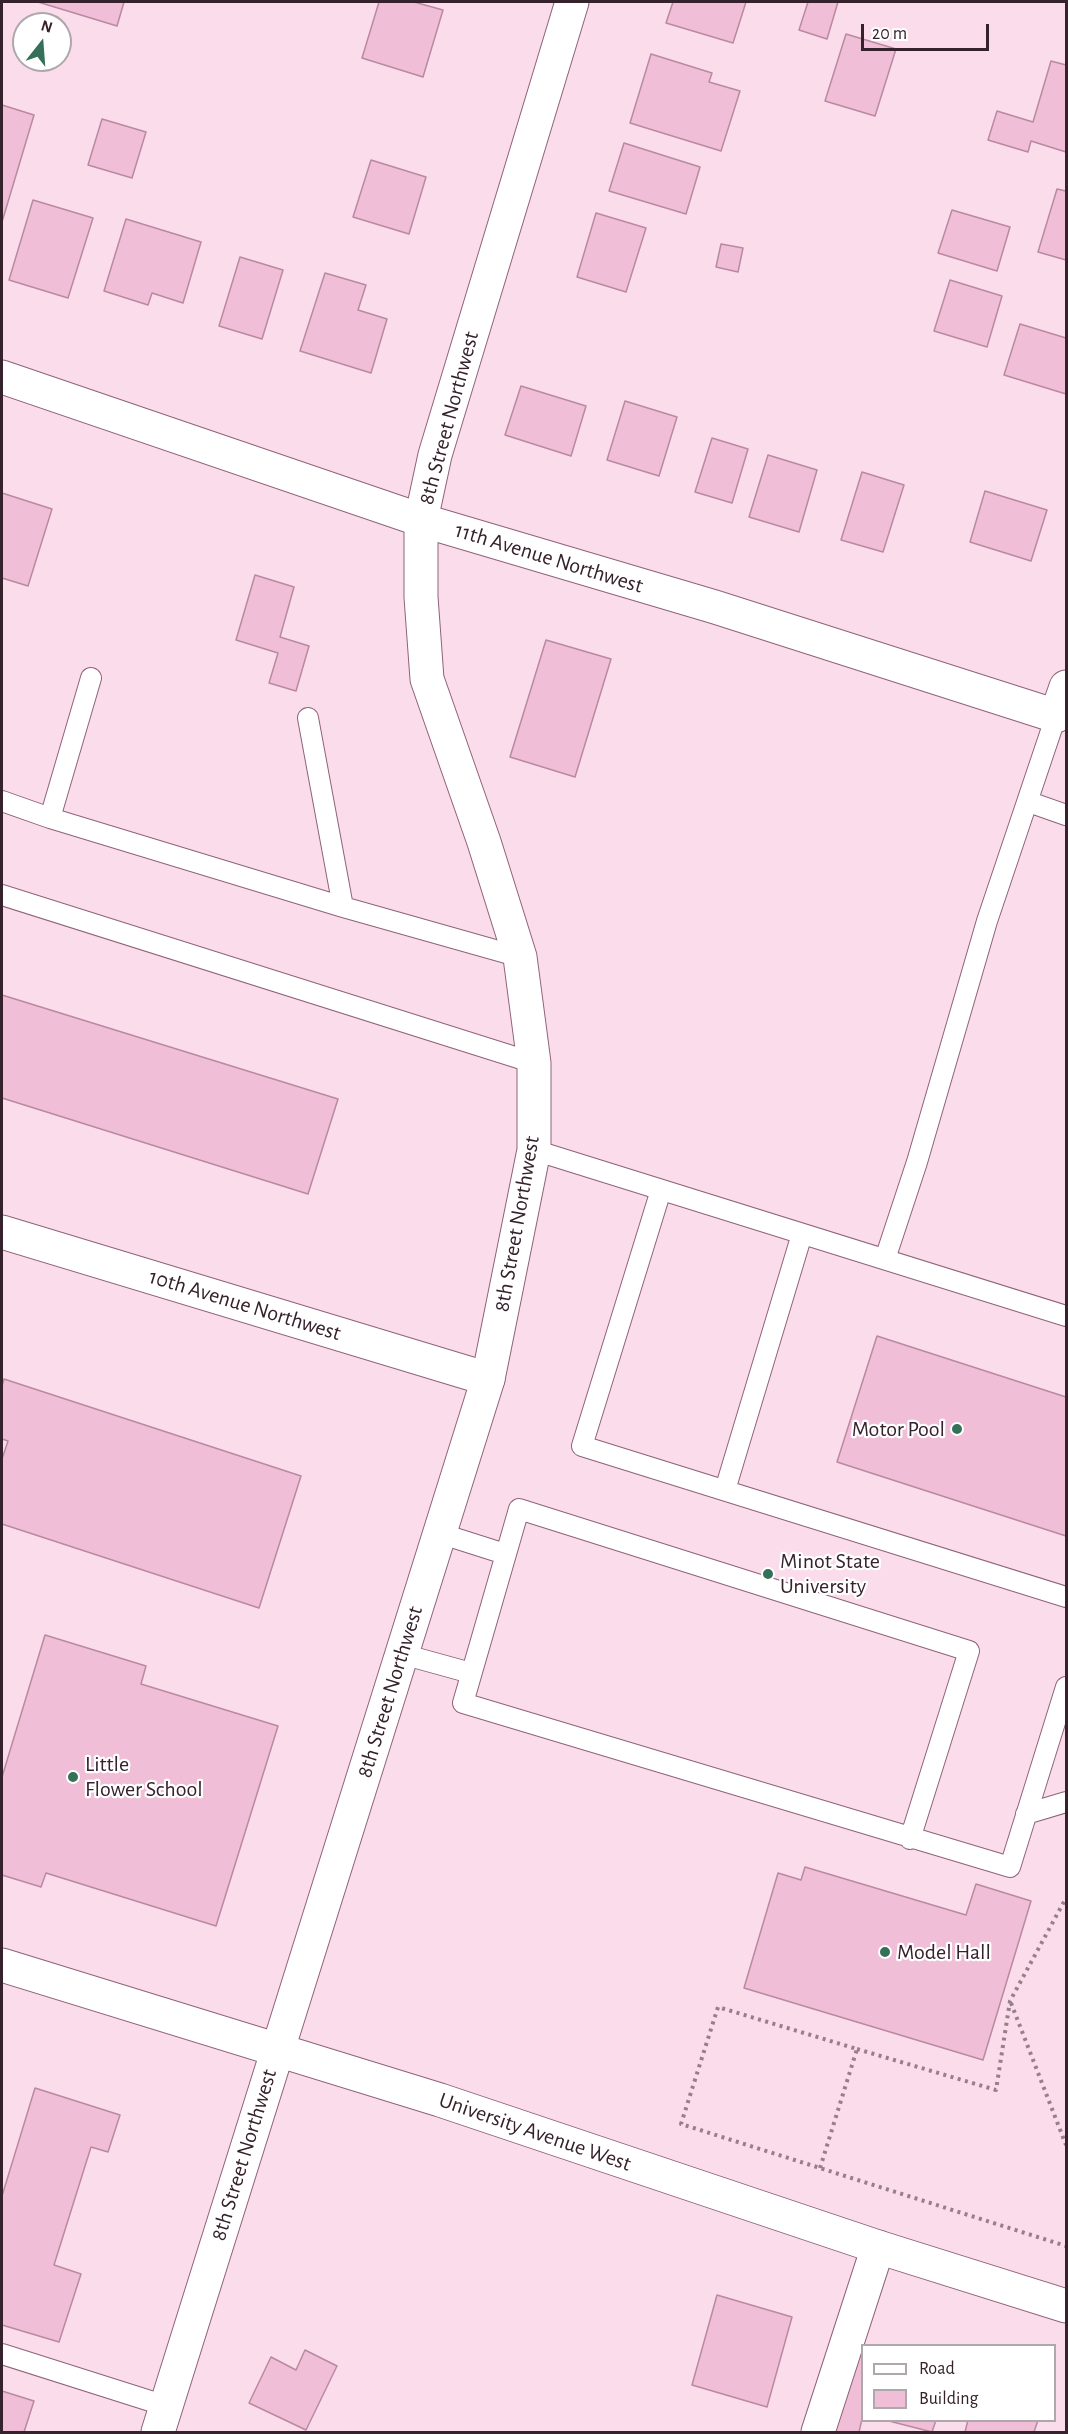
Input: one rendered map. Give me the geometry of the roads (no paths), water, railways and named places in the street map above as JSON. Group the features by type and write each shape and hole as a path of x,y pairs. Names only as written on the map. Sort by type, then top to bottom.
{"street":[{"name":"8th Street Northwest","path":"162,2419 488,1379 534,1150 534,1063 520,957 484,842 427,679 421,597 421,520 435,455 572,2"},
{"name":"11th Avenue Northwest","path":"2,378 421,520 1063,706"},
{"name":"10th Avenue Northwest","path":"2,1232 488,1379"},
{"name":"University Avenue West","path":"2,1965 440,2100 878,2247 1066,2306"},
{"path":"818,2433 878,2247"}],"lane":[{"path":"50,818 91,678"},
{"path":"885,1259 917,1161 987,921 1063,706"},
{"path":"308,718 343,908"},
{"path":"2,801 50,818 343,908 520,957"},
{"path":"1029,802 1066,815"},
{"path":"2,895 534,1063"},
{"path":"534,1150 1066,1316"},
{"path":"661,1190 582,1446 1066,1597"},
{"path":"725,1490 802,1234"},
{"path":"910,1839 969,1651 519,1509 463,1703 910,1839 1010,1867 1066,1687"},
{"path":"440,1533 505,1554"},
{"path":"402,1654 471,1673"},
{"path":"1026,1814 1066,1802"},
{"path":"2,2354 162,2419"}],"place":[{"name":"Motor Pool","path":"957,1429"},
{"name":"Minot State University","path":"768,1574"},
{"name":"Little Flower School","path":"73,1777"},
{"name":"Model Hall","path":"885,1952"}]}
